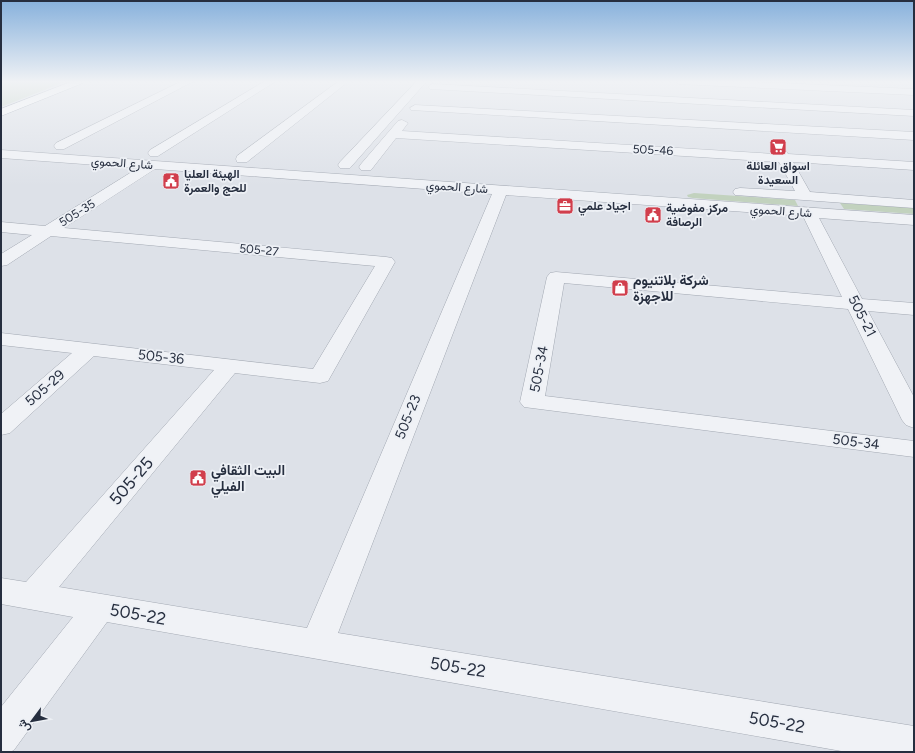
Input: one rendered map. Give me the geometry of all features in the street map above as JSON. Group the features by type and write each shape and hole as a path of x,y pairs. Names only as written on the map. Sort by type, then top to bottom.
{"street":[{"path":"60,146 119,116"},
{"name":"505-35","path":"1,261 48,232 218,116"},
{"path":"242,159 298,116"},
{"path":"345,166 390,116"},
{"path":"366,167 408,116"},
{"path":"559,116 914,136"},
{"name":"505-21","path":"762,116 784,158 914,420"},
{"name":"505-46","path":"393,134 914,166"},
{"name":"شارع الحموي","path":"1,142 60,146 153,159 500,190 667,202 807,205 914,204"},
{"name":"شارع الحموي","path":"1,154 153,159 258,160"},
{"path":"329,164 382,168"},
{"path":"664,187 667,202"},
{"name":"505-23","path":"317,644 500,190"},
{"name":"شارع الحموي","path":"727,192 914,220"},
{"name":"505-27","path":"1,227 386,262 320,376"},
{"name":"505-34","path":"855,303 556,278 532,402 914,449"},
{"path":"855,303 914,309"},
{"name":"505-36","path":"1,339 320,376"},
{"name":"505-29","path":"1,426 90,349"},
{"name":"505-25","path":"17,593 230,365"},
{"name":"505-22","path":"17,593 914,745"},
{"path":"1,737 100,607"}],"green space":[{"path":"694,193 795,200 798,206 693,198 688,197 687,195"},
{"path":"840,203 914,208 914,214 844,209"}],"place":[{"name":"اسواق العائلة السعيدة","path":"778,147"},
{"name":"الهيئة العليا للحج والعمرة","path":"171,181"},
{"name":"اجياد علمي","path":"565,206"},
{"name":"مركز مفوضية الرصافة","path":"653,215"},
{"name":"شركة بلاتنيوم للاجهزة","path":"620,288"},
{"name":"البيت الثقافي الفيلي","path":"198,478"}]}
